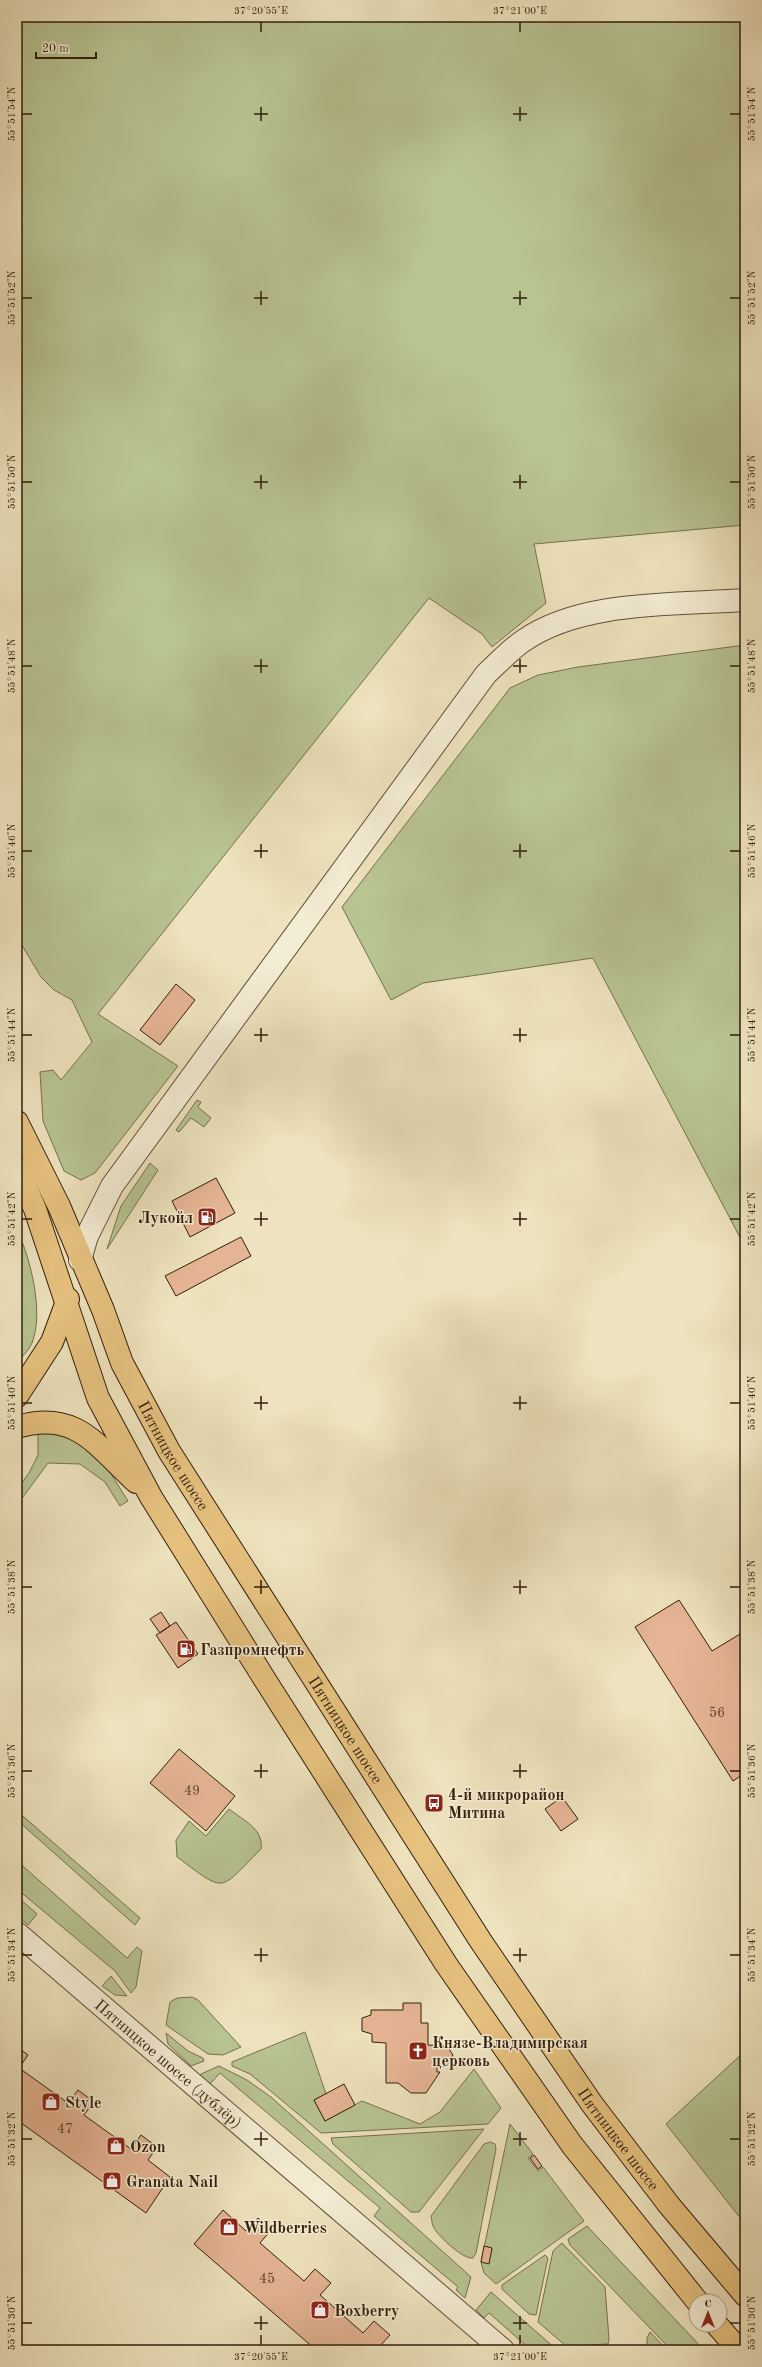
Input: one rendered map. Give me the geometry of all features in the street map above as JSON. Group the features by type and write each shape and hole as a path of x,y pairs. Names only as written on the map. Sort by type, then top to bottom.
{"main road":[{"name":"Пятницкое шоссе","path":"17,1122 59,1206 80,1260 103,1310 122,1362 169,1451 480,1940 592,2104 702,2244 745,2296"},
{"path":"17,1168 35,1209 98,1398 152,1497 267,1683 446,1964 572,2145 691,2293"},
{"path":"17,1396 52,1342 67,1304 80,1260"},
{"path":"52,1342 66,1330 74,1328 95,1333 108,1343 122,1362"},
{"path":"17,1427 39,1421 51,1421 75,1428 152,1497"},
{"path":"724,2333 738,2350"}],"street":[{"path":"80,1260 87,1236 112,1186 486,674 522,641 557,622 591,612 745,600"},
{"name":"Пятницкое шоссе (дублёр)","path":"17,1932 503,2350"},
{"path":"702,2244 745,2281"}],"green space":[{"path":"17,17 745,17 745,525 534,544 546,603 492,647 482,634 429,598 98,1014 178,1066 95,1173 81,1180 64,1171 43,1121 40,1072 53,1070 61,1080 92,1042 72,1000 54,990 41,977 17,937"},
{"path":"745,645 745,1247 593,958 423,983 391,1000 342,907 510,688 538,675 578,667"},
{"path":"197,1100 201,1102 198,1107 211,1118 204,1127 191,1118 179,1132 176,1130"},
{"path":"150,1163 158,1170 107,1249 121,1206"},
{"path":"17,1230 31,1271 37,1317 32,1343 17,1363"},
{"path":"36,1427 63,1427 108,1469 128,1501 120,1506 105,1482 80,1464 48,1463 17,1505 17,1489 29,1473 38,1455 38,1436"},
{"path":"229,1809 256,1830 261,1842 261,1849 237,1874 229,1880 222,1883 214,1882 177,1857 176,1840 189,1821 206,1836"},
{"path":"17,1811 140,1918 135,1925 17,1820"},
{"path":"17,1861 127,1958 137,1947 142,1951 136,1987 131,1993 115,1971 17,1889"},
{"path":"20,1899 37,1914 28,1925 17,1915 17,1902"},
{"path":"111,1976 127,1996 115,1995 102,1986"},
{"path":"192,1997 198,2000 241,2047 223,2055 208,2054 166,2025 170,2002 177,1998"},
{"path":"305,2032 326,2094 314,2100 325,2121 362,2101 420,2124 440,2112 474,2069 501,2108 488,2124 321,2133 250,2074 232,2066 232,2062"},
{"path":"166,2033 188,2051 203,2058 204,2061 191,2066 168,2044"},
{"path":"745,2051 745,2224 666,2124"},
{"path":"219,2066 247,2080 271,2097 471,2277 465,2298 456,2290 458,2287 374,2216 380,2208 220,2073 210,2084 199,2075"},
{"path":"510,2124 533,2154 528,2158 538,2171 543,2167 584,2221 496,2284 484,2273 481,2262"},
{"path":"484,2129 419,2212 411,2212 333,2144 331,2138"},
{"path":"490,2142 495,2144 496,2149 476,2253 473,2258 469,2258 458,2252 441,2237 433,2227 431,2216 484,2144"},
{"path":"587,2226 704,2350 671,2350 570,2245 568,2239"},
{"path":"562,2243 605,2287 609,2339 608,2344 566,2346 538,2322 553,2251"},
{"path":"545,2255 548,2258 536,2315 529,2314 502,2289 502,2285"},
{"path":"491,2292 557,2350 531,2350 489,2313 484,2318 476,2310"},
{"path":"650,2332 667,2350 577,2350 647,2346 647,2338"}],"building":[{"path":"176,984 195,1000 160,1045 140,1030"},
{"path":"216,1178 235,1213 190,1237 172,1201"},
{"path":"241,1237 251,1256 176,1296 165,1276"},
{"path":"679,1600 712,1651 745,1631 745,1773 733,1781 635,1627"},
{"path":"161,1612 170,1626 160,1633 150,1619"},
{"path":"176,1622 198,1654 178,1668 156,1635"},
{"path":"179,1749 235,1796 206,1831 150,1783"},
{"path":"562,1797 578,1819 561,1831 545,1809"},
{"name":"Князе-Владимирская церковь","path":"403,2003 421,2003 421,2023 428,2023 428,2045 447,2046 453,2055 446,2066 437,2066 437,2072 440,2072 426,2093 411,2093 398,2083 386,2083 386,2043 372,2042 372,2034 362,2031 362,2018 371,2015 371,2010 403,2010"},
{"path":"17,2047 28,2055 19,2068 68,2103 78,2090 94,2102 84,2115 131,2149 141,2135 157,2147 148,2160 170,2177 146,2213 17,2120"},
{"path":"344,2084 355,2105 325,2121 314,2100"},
{"path":"534,2155 542,2166 538,2169 530,2158"},
{"path":"223,2210 246,2231 258,2218 271,2230 260,2243 304,2281 315,2269 331,2283 320,2295 363,2333 374,2321 390,2335 379,2347 382,2350 316,2350 194,2244"},
{"path":"484,2246 492,2248 489,2264 481,2262"}],"place":[{"name":"Лукойл","path":"207,1217"},
{"name":"Газпромнефть","path":"186,1649"},
{"name":"4-й микрорайон Митина","path":"434,1803"},
{"name":"Князе-Владимирская церковь","path":"418,2051"},
{"name":"Style","path":"51,2102"},
{"name":"Ozon","path":"116,2146"},
{"name":"Granata Nail","path":"112,2181"},
{"name":"Wildberries","path":"229,2227"},
{"name":"Boxberry","path":"320,2310"}]}
